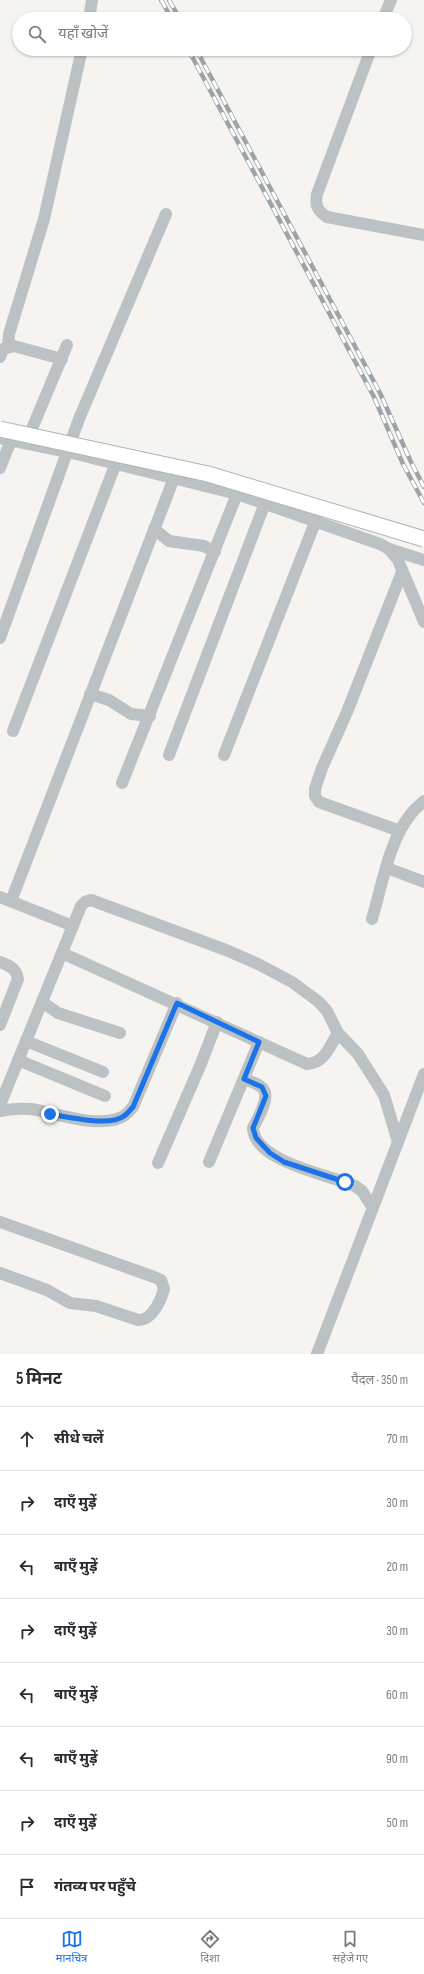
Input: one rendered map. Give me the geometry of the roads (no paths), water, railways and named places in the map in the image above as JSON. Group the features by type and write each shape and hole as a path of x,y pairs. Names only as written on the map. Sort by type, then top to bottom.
{"main road":[{"path":"0,429 208,474 424,540"}],"street":[{"path":"89,12 92,0"},
{"path":"386,12 391,0"},
{"path":"8,346 9,334 44,219 80,56"},
{"path":"368,56 317,194 315,204 318,211 327,217 424,235"},
{"path":"0,638 79,419 166,214"},
{"path":"26,443 67,345"},
{"path":"0,357 3,349 8,346 14,346 62,359"},
{"path":"0,468 5,439 68,452 237,494 316,520 371,540 389,549 424,560"},
{"path":"13,731 116,463"},
{"path":"73,926 5,899 90,694 174,478"},
{"path":"122,783 150,716 237,494"},
{"path":"169,755 265,503"},
{"path":"224,755 316,520"},
{"path":"154,529 169,541 204,546 215,552"},
{"path":"389,549 398,560 424,622"},
{"path":"400,832 319,802 315,796 315,789 322,768 347,712 402,572"},
{"path":"90,694 109,700 132,714 150,716"},
{"path":"372,919 387,868 400,832 411,814 424,801"},
{"path":"387,868 424,882"},
{"path":"0,1105 73,926 85,902 96,901 226,950 292,982 319,1002 326,1011 338,1033 358,1054 384,1095 398,1142"},
{"path":"62,953 177,1003 307,1064 316,1063 323,1058 338,1033"},
{"path":"0,962 12,967 16,971 18,979 0,1023"},
{"path":"42,1002 58,1013 120,1033"},
{"path":"0,1111 20,1108 32,1109 73,1118 93,1120 112,1120 124,1117 133,1107 177,1003"},
{"path":"158,1163 217,1022"},
{"path":"26,1041 103,1072"},
{"path":"209,1162 259,1042"},
{"path":"18,1060 104,1096"},
{"path":"317,1354 424,1074"},
{"path":"244,1079 262,1087 265,1091 265,1101 253,1128 256,1138 270,1153 284,1162 354,1186 362,1191 373,1208"},
{"path":"0,1222 154,1277 161,1280 164,1289 148,1318 138,1320 96,1306 70,1303 47,1290 0,1273"}],"railway":[{"path":"161,0 168,12"},
{"path":"169,0 176,12"},
{"path":"192,56 374,397 403,464 424,503"},
{"path":"200,56 380,393 424,487"}]}
